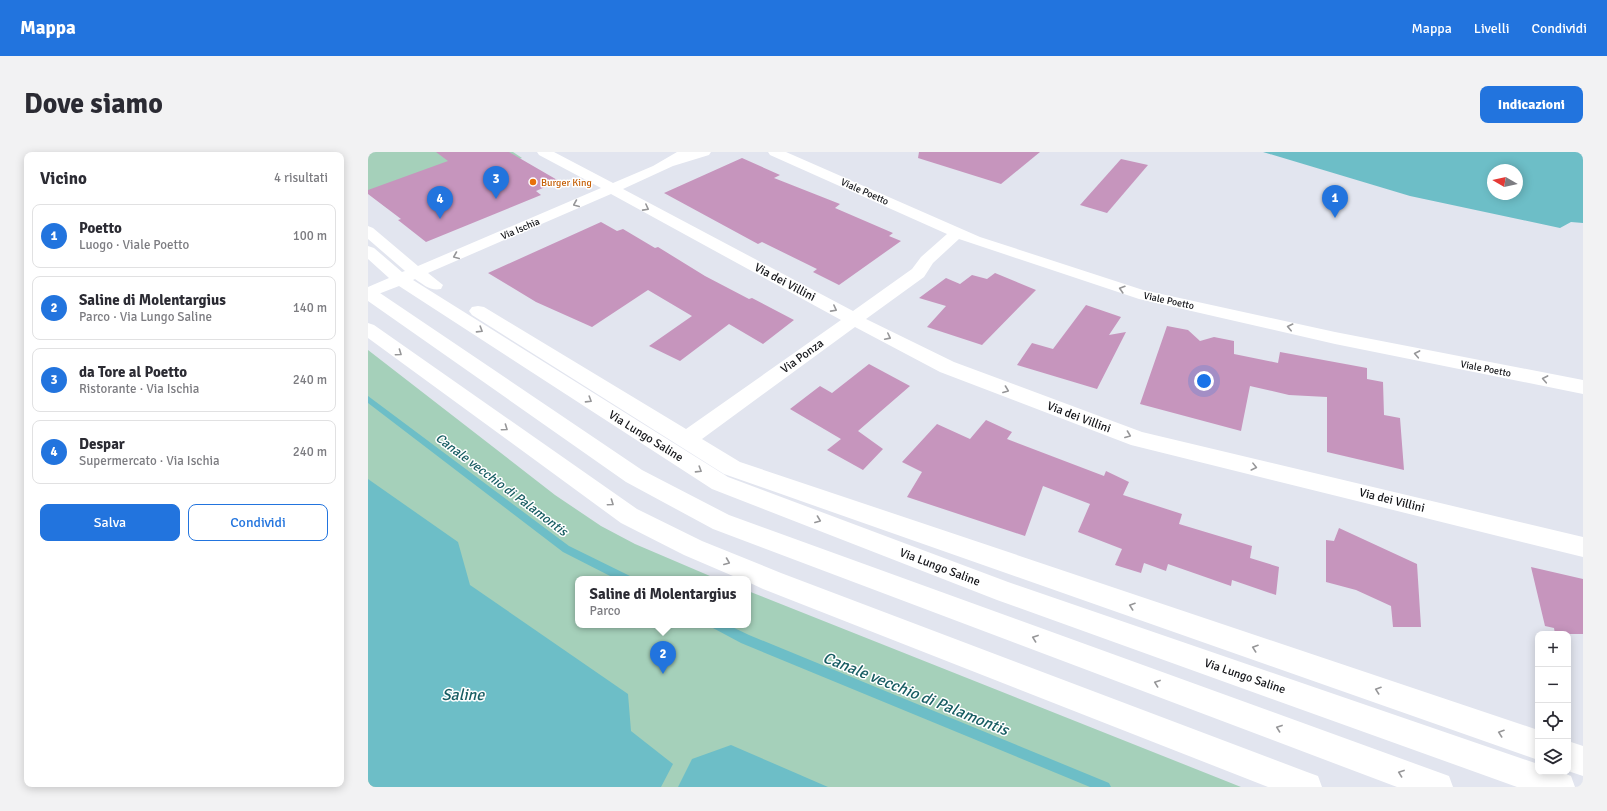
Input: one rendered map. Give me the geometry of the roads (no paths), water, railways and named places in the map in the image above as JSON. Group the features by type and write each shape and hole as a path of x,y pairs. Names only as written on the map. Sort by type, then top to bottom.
{"street":[{"name":"Via dei Villini","path":"544,152 853,319 947,368 1138,439 1583,547"},
{"name":"Via Ischia","path":"671,162 686,152"},
{"name":"Via Ischia","path":"368,293 612,189 671,162 704,152"},
{"name":"Viale Poetto","path":"775,152 974,240 1139,294 1335,338 1583,387"},
{"name":"Via Lungo Saline","path":"368,231 409,276 720,483 1006,592 1560,787"},
{"name":"Via Ponza","path":"686,440 918,273 927,260 958,232"},
{"name":"Via Ponza","path":"918,273 930,270 974,240"},
{"name":"Via Lungo Saline","path":"368,251 732,468 1535,744"},
{"path":"368,293 634,476 721,522 1438,787"},
{"path":"368,330 629,516 693,548 772,581 1307,787"},
{"path":"1571,757 1583,761"}],"water":[{"path":"1263,152 1583,152 1583,223 1571,222 1560,228 1410,196"},
{"name":"Saline","path":"368,479 458,542 470,585 628,694 631,731 673,764 661,787 368,787"},
{"path":"731,745 828,787 678,787 692,759"}],"waterway":[{"name":"Canale vecchio di Palamontis","path":"368,399 566,549 620,576"},
{"name":"Canale vecchio di Palamontis","path":"723,628 745,639 1105,787"}],"place":[{"name":"Burger King","path":"533,182"},
{"name":"da Tore al Poetto","path":"496,199"},
{"name":"Poetto","path":"1335,218"},
{"name":"Despar","path":"440,219"},
{"name":"Saline di Molentargius","path":"663,674"}]}
